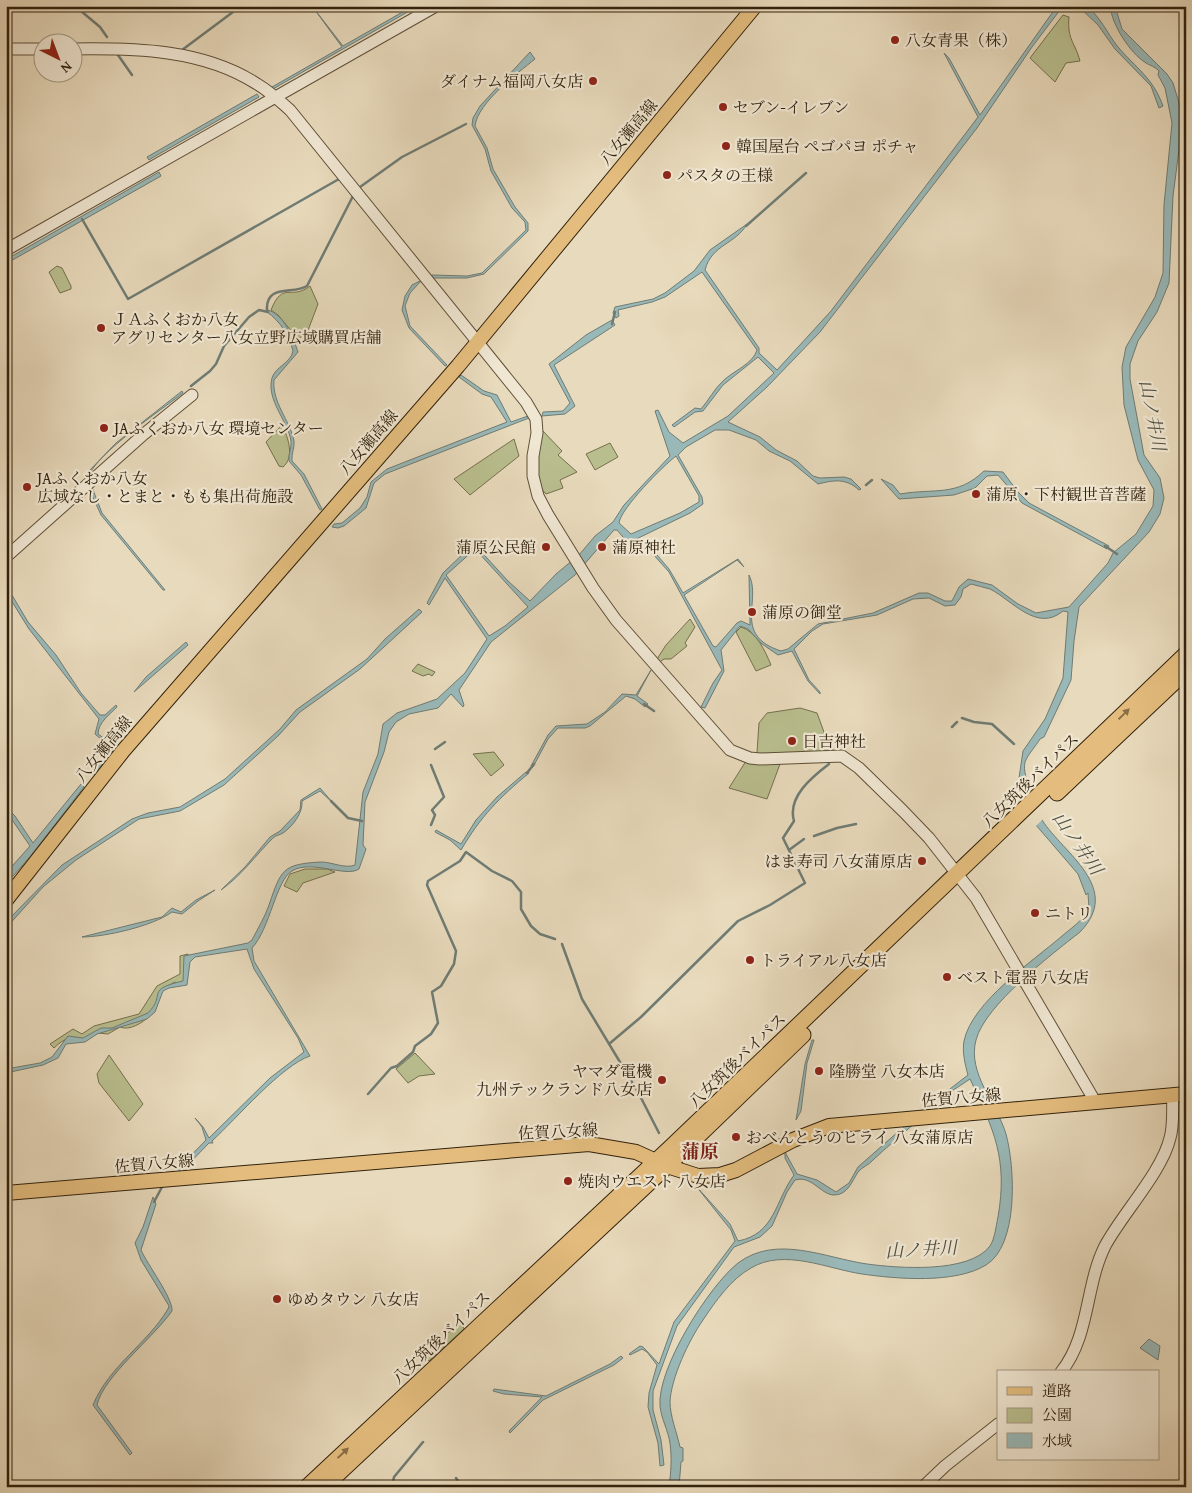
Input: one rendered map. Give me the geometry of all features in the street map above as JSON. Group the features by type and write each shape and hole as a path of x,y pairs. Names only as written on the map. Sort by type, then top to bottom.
{"highway":[{"name":"八女筑後バイパス","path":"1040,802 1186,654"},
{"name":"八女筑後バイパス","path":"324,1487 1027,814 1186,671"},
{"name":"八女筑後バイパス","path":"307,1487 661,1164"}],"main road":[{"name":"八女瀬高線","path":"6,900 123,751 169,696 476,343 755,6"},
{"name":"佐賀八女線","path":"6,1193 384,1163 589,1144 618,1148 698,1176 720,1175 736,1170 793,1140 829,1126 1180,1095"}],"street":[{"path":"6,250 436,6"},
{"path":"6,49 32,49"},
{"path":"82,49 148,51 208,62 257,84 290,110 535,416 537,432 533,456 533,476 538,496 574,558 616,620 730,750 750,758 842,756 850,761 904,811 961,877 1019,969 1096,1103"},
{"path":"6,557 88,483 192,395"},
{"path":"1063,1370 1070,1361 1076,1345 1097,1267 1105,1246 1163,1156 1170,1138 1180,1095"},
{"path":"923,1487 945,1466 997,1425"}],"green space":[{"path":"1063,15 1069,17 1070,36 1080,61 1066,63 1055,82 1030,58"},
{"path":"57,266 62,268 71,286 71,289 60,293 49,272"},
{"path":"310,286 318,304 307,333 298,339 278,315 271,310 279,296 288,292 298,292"},
{"path":"282,425 290,452 287,463 283,467 279,466 266,442"},
{"path":"542,430 562,451 558,455 577,472 560,480 563,488 546,494 541,488 537,472"},
{"path":"514,439 519,456 470,495 454,479"},
{"path":"610,443 618,457 595,470 586,454"},
{"path":"690,619 695,627 685,643 687,646 671,659 664,659 660,662 657,659 666,645"},
{"path":"741,627 747,629 756,638 771,665 756,671 736,632"},
{"path":"418,664 435,672 432,676 429,674 423,676 412,671"},
{"path":"800,708 817,713 828,743 834,751 760,755 757,752 759,723 767,713"},
{"path":"494,752 504,765 491,776 473,754"},
{"path":"746,761 780,764 767,799 729,788"},
{"path":"305,869 327,869 335,872 303,883 297,892 284,886 290,874"},
{"path":"188,954 187,978 181,985 175,982 160,990 157,1006 141,1023 130,1028 120,1027 108,1034 98,1033 85,1039 68,1039 54,1048 50,1044 73,1029 82,1034 94,1026 139,1014 157,986 180,974 180,956"},
{"path":"415,1053 435,1074 419,1076 408,1083 396,1069"},
{"path":"109,1055 143,1104 129,1121 99,1083 97,1074"},
{"path":"461,1322 464,1329 429,1361 423,1354"}],"water":[{"path":"312,6 343,46 413,6 418,6 273,89 272,87 342,47"},
{"path":"1057,6 1063,6 1032,47 977,128 820,332 767,387 728,422 760,437 776,450 797,461 813,476 820,478 844,477 851,479 861,489 859,490 849,483 840,481 818,484 790,461 769,451 756,440 729,430 715,430 686,447 678,455 702,497 703,504 690,513 628,543 617,530 614,530 575,575 491,642 459,690 463,707 451,694 438,708 409,714 396,722 389,732 384,752 365,802 363,845 366,849 359,869 346,871 309,867 292,871 286,876 264,929 252,948 254,961 310,1056 299,1061 273,1081 212,1141 213,1143 209,1143 179,1174 173,1174 206,1140 202,1127 195,1118 203,1127 209,1138 270,1078 304,1052 298,1038 254,969 247,949 195,957 190,962 187,985 163,991 155,1012 147,1019 97,1034 85,1042 66,1044 58,1058 43,1065 6,1073 6,1069 40,1063 52,1057 68,1036 83,1038 101,1028 112,1028 148,1013 153,1007 160,990 171,984 183,981 184,956 248,943 252,940 263,918 280,877 291,867 321,862 347,866 355,865 363,792 378,754 383,724 397,713 437,699 465,673 487,639 445,578 429,605 427,603 443,573 465,552 476,546 508,581 530,601 556,574 579,555 595,536 613,522 624,505 670,456 655,411 658,410 669,432 683,443 728,416 774,373 758,357 723,385 703,411 695,412 674,427 672,425 695,408 701,409 720,384 747,363 757,350 702,272 665,297 618,310 619,316 616,318 613,313 615,307 653,299 665,293 694,271 710,250 747,224 742,231 713,255 708,261 705,270 759,348 759,353 777,370 831,311 978,117 944,53 949,58 980,115","holes":["676,456 699,496 699,502 680,513 631,534 619,523 621,516 643,488","474,550 528,607 505,626 489,636 446,575"]},
{"path":"1078,6 1087,6 1096,16 1118,47 1144,74 1159,96 1163,106 1159,108 1151,86 1115,49 1098,25"},
{"path":"1110,6 1115,6 1122,29 1167,74 1173,83 1180,106 1179,150 1173,196 1169,283 1157,312 1138,341 1130,364 1130,379 1144,455 1160,478 1164,498 1160,514 1149,532 1079,607 1071,680 1044,737 1040,739 1025,762 1026,775 1042,820 1085,872 1093,886 1095,901 1092,916 1080,932 1037,967 1005,997 982,1026 976,1040 974,1052 979,1076 1002,1123 1009,1148 1012,1204 1004,1241 997,1255 986,1265 973,1271 942,1278 876,1276 806,1262 777,1260 764,1262 737,1278 724,1291 698,1328 677,1371 671,1392 670,1407 680,1447 683,1448 683,1461 681,1462 679,1487 669,1487 671,1454 668,1433 660,1406 661,1390 667,1371 687,1329 713,1290 738,1263 753,1254 785,1249 818,1253 867,1264 896,1267 932,1267 966,1261 980,1255 990,1246 995,1232 1001,1197 1000,1161 992,1130 970,1079 920,1112 968,1075 964,1054 964,1041 969,1026 991,997 1020,970 1079,922 1087,912 1089,903 1088,893 1086,895 1078,874 1035,824 1019,778 1023,751 1045,719 1063,678 1068,612 1063,611 1053,617 1034,617 990,589 971,584 963,589 961,597 955,605 945,606 929,598 913,599 877,615 823,624 812,631 794,649 809,680 820,694 808,681 792,651 778,655 762,644 748,629 740,626 721,650 724,671 705,708 701,707 722,670 669,572 643,543 645,541 669,569 683,593 738,559 744,567 737,560 684,595 713,646 716,647 737,623 741,621 750,625 749,575 753,596 753,627 757,636 766,644 781,651 788,649 818,624 873,613 919,593 928,593 945,601 952,601 959,587 968,579 992,585 1018,604 1036,613 1069,607 1108,563 1113,553 1136,534 1153,506 1154,490 1138,460 1124,405 1122,367 1126,347 1155,297 1163,273 1164,205 1172,123 1165,88 1158,75 1159,71 1146,63 1128,46 1114,22"},
{"path":"530,52 535,59 509,80 491,98 483,107 475,126 487,148 493,169 515,207 528,223 528,231 484,274 467,278 431,278 420,282 410,293 405,306 410,326 447,365 445,366 409,328 402,310 405,296 412,285 432,275 467,276 482,273 526,230 525,222 512,208 491,171 485,149 472,125 473,118 480,106"},
{"path":"257,94 259,97 149,160 147,157"},
{"path":"159,172 161,176 9,262 7,259"},
{"path":"268,310 279,317 291,333 298,352 274,380 274,388 278,404 294,441 292,461 304,474 322,509 320,510 301,475 289,461 291,441 272,394 271,386 274,374 289,359 293,351 283,329 267,312"},
{"path":"612,320 615,325 554,365 575,406 565,414 542,416 543,412 563,411 570,403 549,364 586,335"},
{"path":"461,375 484,391 497,395 511,422 528,416 529,418 385,474 374,483 366,508 344,526 332,527 334,524 342,523 360,508 367,497 371,482 387,469 507,422 491,397 482,394 459,377"},
{"path":"182,391 183,393 116,444 94,467 88,477 102,513 165,590 163,590 101,515 86,482 89,471 116,443"},
{"path":"984,471 1003,472 1029,503 1109,546 1107,549 1022,503 998,475 987,476 975,488 954,495 899,499 881,479 893,485 900,494 955,488 964,485"},
{"path":"6,585 28,622 56,655 81,693 100,715 105,715 116,705 117,707 102,722 98,734 116,747 94,775 90,772 110,747 95,734 99,719 29,629 6,592"},
{"path":"419,609 422,612 360,669 300,712 278,736 224,785 180,811 139,819 76,860 43,887 6,928 6,922 62,865 132,819 148,813 180,807 225,779 280,729 296,710 367,659 385,639"},
{"path":"186,642 188,645 134,692 146,677"},
{"path":"651,670 637,696 648,704 645,707 635,699 626,696 590,726 585,728 558,728 548,739 533,767 531,766 548,735 556,726 587,724 605,712 622,694 636,695"},
{"path":"526,772 529,773 483,817 461,850 450,840 435,832 436,830 461,844 476,820 497,797"},
{"path":"81,784 84,787 29,858 6,884 6,873 30,846 6,811 6,807 15,816 33,843"},
{"path":"320,788 333,803 320,791 302,801 299,815 290,827 283,833 275,836 242,872 221,890 245,867 270,837 280,831 300,810 301,800"},
{"path":"215,890 182,914 172,912 153,922 128,930 82,937 162,917 172,908 181,912 196,900"},
{"path":"812,1040 814,1040 807,1063 801,1111 796,1120 805,1064"},
{"path":"908,1123 914,1124 860,1170 843,1193 829,1194 806,1180 795,1180 787,1192 772,1226 760,1237 734,1247 677,1326 653,1391 653,1410 661,1440 664,1465 660,1466 658,1443 648,1407 649,1393 657,1365 647,1352 642,1349 629,1354 640,1346 643,1347 659,1364 674,1322 735,1241 731,1230 696,1186 730,1224 738,1241 760,1231 773,1215 794,1175 785,1158 785,1152 797,1174 817,1180 836,1192 849,1183 858,1167"},
{"path":"153,1197 156,1204 141,1250 164,1290 172,1311 109,1382 101,1394 97,1405 132,1453 130,1455 93,1405 109,1378 150,1333 169,1306 141,1260 135,1243 143,1227"},
{"path":"1149,1339 1160,1346 1158,1360 1140,1348"},
{"path":"621,1356 623,1358 614,1365 543,1400 510,1433 509,1431 542,1397 504,1394 493,1391 494,1389 546,1396 610,1364"}],"pier":[{"path":"1033,789 1044,818 1035,827 1022,798"}],"waterway":[{"path":"75,6 100,27 107,37"},
{"path":"182,50 241,6"},
{"path":"118,55 132,75"},
{"path":"360,187 402,157 466,124"},
{"path":"746,226 806,173"},
{"path":"82,219 128,299 339,179"},
{"path":"267,311 270,297 275,293 301,289 307,286 353,196"},
{"path":"191,386 216,364 224,346 249,317 259,310 268,312"},
{"path":"612,324 615,312"},
{"path":"866,485 872,480"},
{"path":"1105,546 1117,554"},
{"path":"644,704 654,711"},
{"path":"962,718 974,722 992,724 1014,744"},
{"path":"952,727 957,722"},
{"path":"435,749 445,742"},
{"path":"527,773 534,764"},
{"path":"609,1044 641,1017 738,921 770,905 805,883 783,838 794,821 794,804 802,788 829,764"},
{"path":"431,765 444,797 432,810 435,815 431,825"},
{"path":"331,801 348,818 362,821"},
{"path":"814,836 856,824"},
{"path":"789,850 804,839"},
{"path":"368,1094 391,1068 397,1066 413,1052 415,1046 431,1034 438,1023 432,992 441,986 454,964 456,951 427,885 428,881 460,861 466,852 492,871 512,881 521,892 521,909 531,926 540,934 555,939"},
{"path":"562,944 582,999 638,1092 659,1133"},
{"path":"154,1202 162,1187"},
{"path":"393,1482 394,1477 423,1442"},
{"path":"456,1478 462,1487"}],"place":[{"name":"八女青果（株）","path":"895,40"},
{"name":"ダイナム福岡八女店","path":"593,81"},
{"name":"セブン-イレブン","path":"723,107"},
{"name":"韓国屋台 ペゴパヨ ポチャ","path":"726,146"},
{"name":"パスタの王様","path":"667,175"},
{"name":"ＪＡふくおか八女 アグリセンター八女立野広域購買店舗","path":"101,328"},
{"name":"JAふくおか八女 環境センター","path":"104,428"},
{"name":"JAふくおか八女 広域なし・とまと・もも集出荷施設","path":"27,487"},
{"name":"蒲原・下村観世音菩薩","path":"976,494"},
{"name":"蒲原公民館","path":"546,547"},
{"name":"蒲原神社","path":"602,547"},
{"name":"蒲原の御堂","path":"752,612"},
{"name":"日吉神社","path":"792,741"},
{"name":"はま寿司 八女蒲原店","path":"922,861"},
{"name":"ニトリ","path":"1035,913"},
{"name":"トライアル八女店","path":"750,960"},
{"name":"ベスト電器 八女店","path":"947,977"},
{"name":"隆勝堂 八女本店","path":"819,1071"},
{"name":"ヤマダ電機 九州テックランド八女店","path":"662,1080"},
{"name":"おべんとうのヒライ 八女蒲原店","path":"736,1137"},
{"name":"焼肉ウエスト 八女店","path":"568,1181"},
{"name":"ゆめタウン 八女店","path":"277,1299"}],"district":[{"name":"蒲原","path":"700,1151"}],"water label":[{"name":"山ノ井川","path":"1153,415"},
{"name":"山ノ井川","path":"1078,843"},
{"name":"山ノ井川","path":"921,1249"}]}
